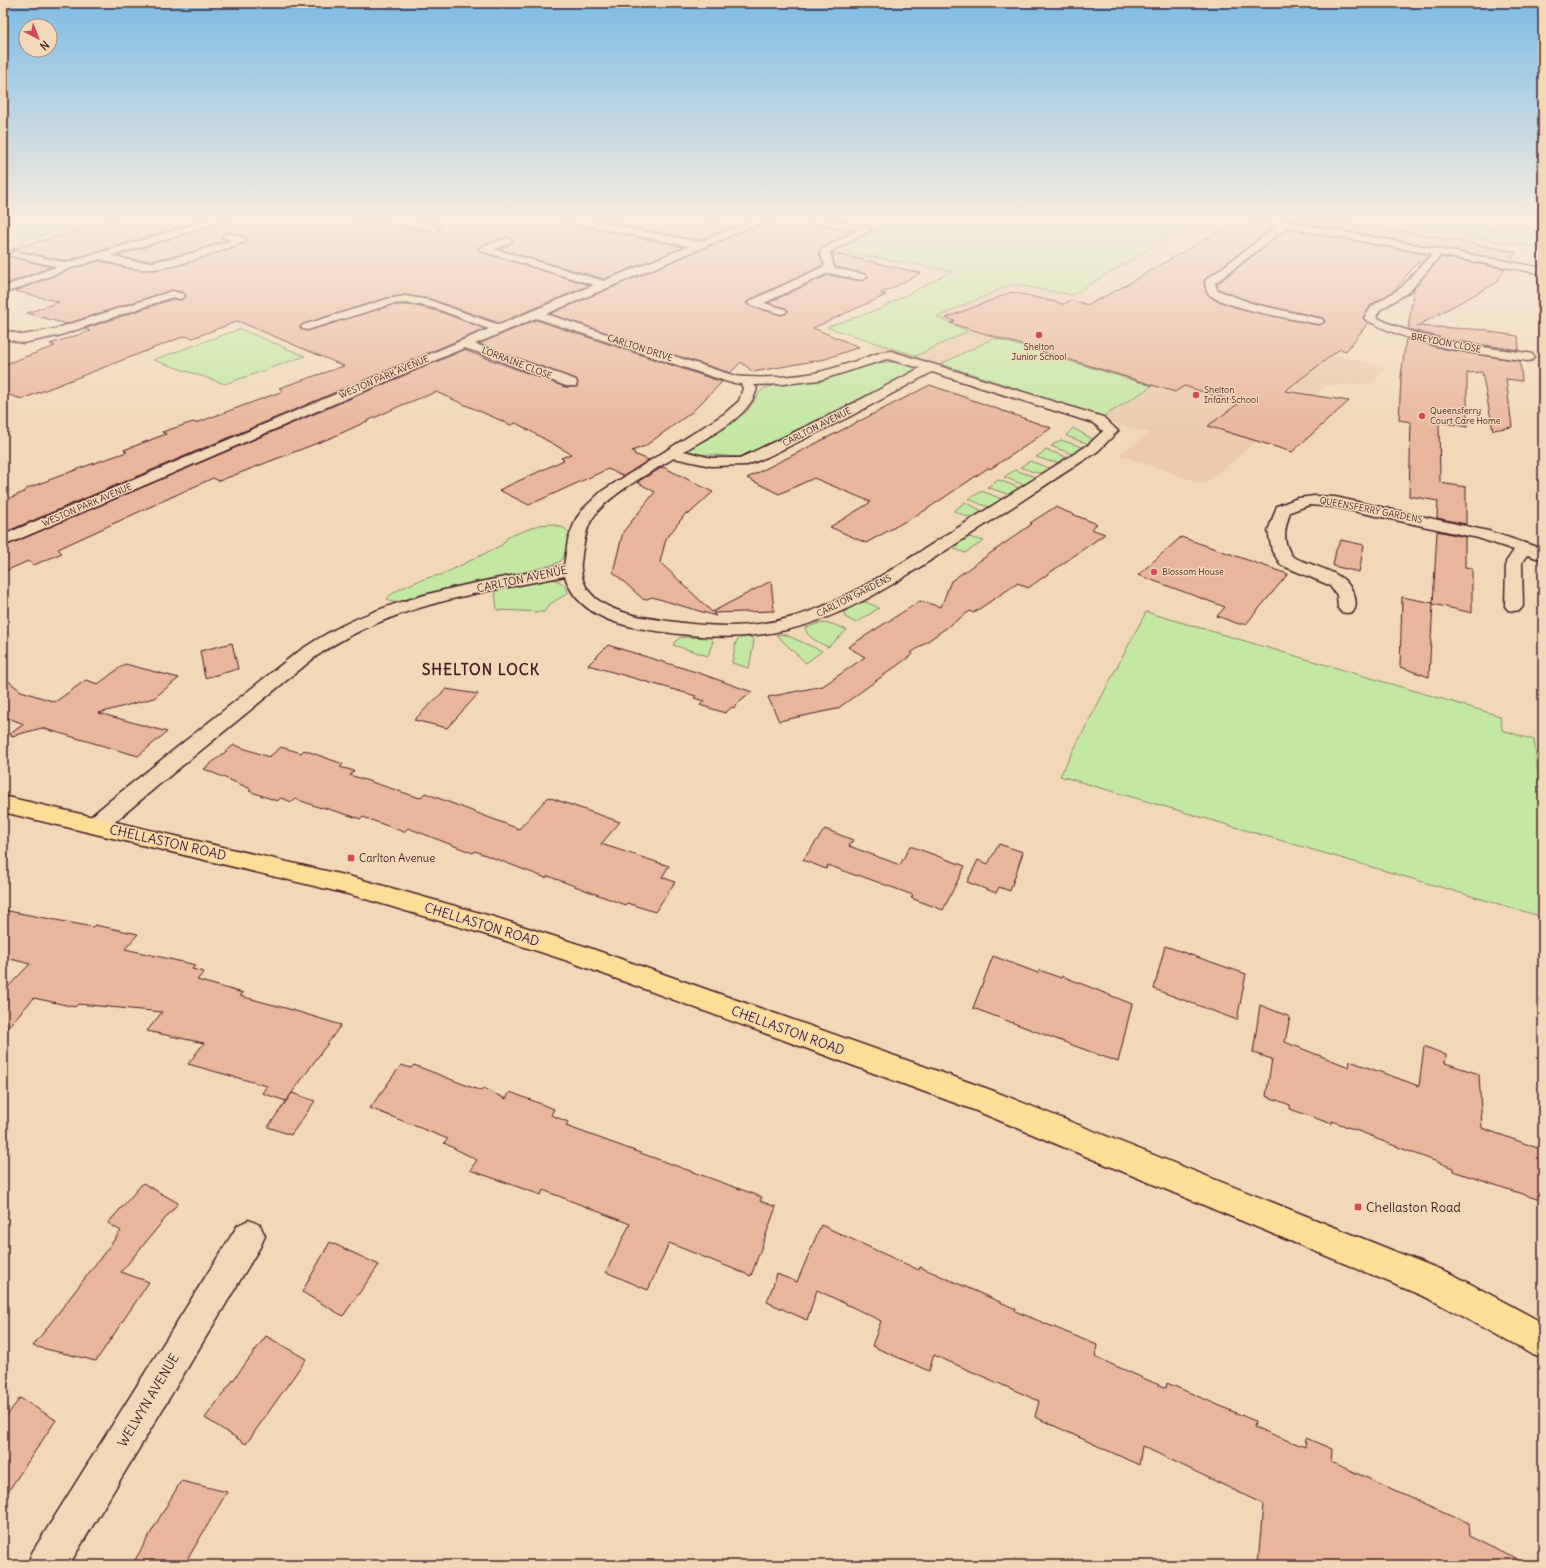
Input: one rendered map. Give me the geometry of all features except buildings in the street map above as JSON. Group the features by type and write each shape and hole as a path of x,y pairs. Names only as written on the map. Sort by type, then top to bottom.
{"main road":[{"name":"CHELLASTON ROAD","path":"3,804 368,890 494,927 638,975 981,1099 1442,1288 1543,1342"}],"street":[{"name":"WESTON PARK AVENUE","path":"3,541 462,344 590,291"},
{"path":"779,291 754,303 781,311"},
{"path":"1212,291 1225,299 1244,305 1318,322"},
{"name":"BREYDON CLOSE","path":"1403,291 1376,308 1370,318 1385,328 1409,336 1457,347 1528,357"},
{"path":"10,348 23,339 69,329 172,294 180,296"},
{"path":"307,327 405,298 425,302 500,329"},
{"name":"CARLTON DRIVE","path":"536,314 733,379 745,381"},
{"path":"3,334 23,339"},
{"name":"LORRAINE CLOSE","path":"462,344 481,349 571,383"},
{"path":"745,381 784,380 820,376 886,355 931,367"},
{"name":"CARLTON AVENUE","path":"672,453 711,462 742,462 762,454 837,417 931,367"},
{"name":"CARLTON GARDENS","path":"572,570 577,586 589,600 615,617 633,622 698,632 738,631 797,623 818,616 847,602 899,573 1061,469 1100,442 1111,431 1098,420 931,367"},
{"name":"CARLTON AVENUE","path":"96,825 142,785 273,684 300,660 328,640 377,616 418,603 460,592 572,570 574,547 582,522 607,494 729,417 744,405 748,400 750,388 745,381"},
{"name":"QUEENSFERRY GARDENS","path":"1347,608 1346,594 1335,581 1287,561 1280,551 1276,531 1283,509 1300,502 1313,499 1336,502 1475,533 1543,555"},
{"path":"1514,606 1514,562 1524,549"},
{"name":"WELWYN AVENUE","path":"48,1565 249,1236"}],"shaded area":[{"path":"994,291 1076,291 1387,367 1372,383 1326,386 1204,484 1119,455 1150,433 1126,427 1060,405 869,347"}],"green space":[{"path":"914,291 996,291 937,317 968,331 916,356 827,327 880,309"},
{"path":"1051,291 1078,291 1072,295"},
{"path":"240,329 305,356 225,384 153,360"},
{"path":"994,338 1152,386 1103,417 941,364"},
{"path":"887,362 902,363 920,369 743,456 738,457 697,454 691,450 692,446 746,412 761,391 765,388 827,378 864,365"},
{"path":"1073,428 1094,440 1089,444 1066,436"},
{"path":"1061,440 1085,448 1075,455 1051,446"},
{"path":"1047,450 1069,458 1057,462 1036,457"},
{"path":"1030,461 1052,469 1044,473 1040,473 1032,472 1020,467"},
{"path":"1015,470 1038,478 1029,483 1021,484 1004,477"},
{"path":"999,480 1022,490 1010,495 987,487"},
{"path":"982,491 1004,500 994,505 987,506 969,499"},
{"path":"965,502 984,512 969,517 954,511"},
{"path":"551,524 564,528 571,535 563,558 555,564 448,589 406,601 391,602 387,599 396,591 404,587 420,580 441,575 502,545 508,537 539,525"},
{"path":"969,537 984,541 965,553 955,549 955,546"},
{"path":"553,579 562,584 568,593 550,604 544,612 497,610 495,591 515,585"},
{"path":"860,602 866,602 879,608 856,623 845,617 844,612"},
{"path":"1146,612 1500,716 1502,730 1534,740 1543,816 1543,917 1060,776"},
{"path":"820,623 833,624 847,630 828,647 811,637 806,631 805,628"},
{"path":"776,635 786,635 822,651 806,663"},
{"path":"751,637 754,641 749,668 732,663 736,642 740,638"},
{"path":"679,638 710,638 713,641 708,656 673,645"}],"place":[{"name":"Shelton Junior School","path":"1039,335"},
{"name":"Shelton Infant School","path":"1196,395"},
{"name":"Queensferry Court Care Home","path":"1422,416"},
{"name":"Blossom House","path":"1154,572"},
{"name":"Carlton Avenue","path":"351,858"},
{"name":"Chellaston Road","path":"1358,1207"}],"district":[{"name":"SHELTON LOCK","path":"481,670"}]}
